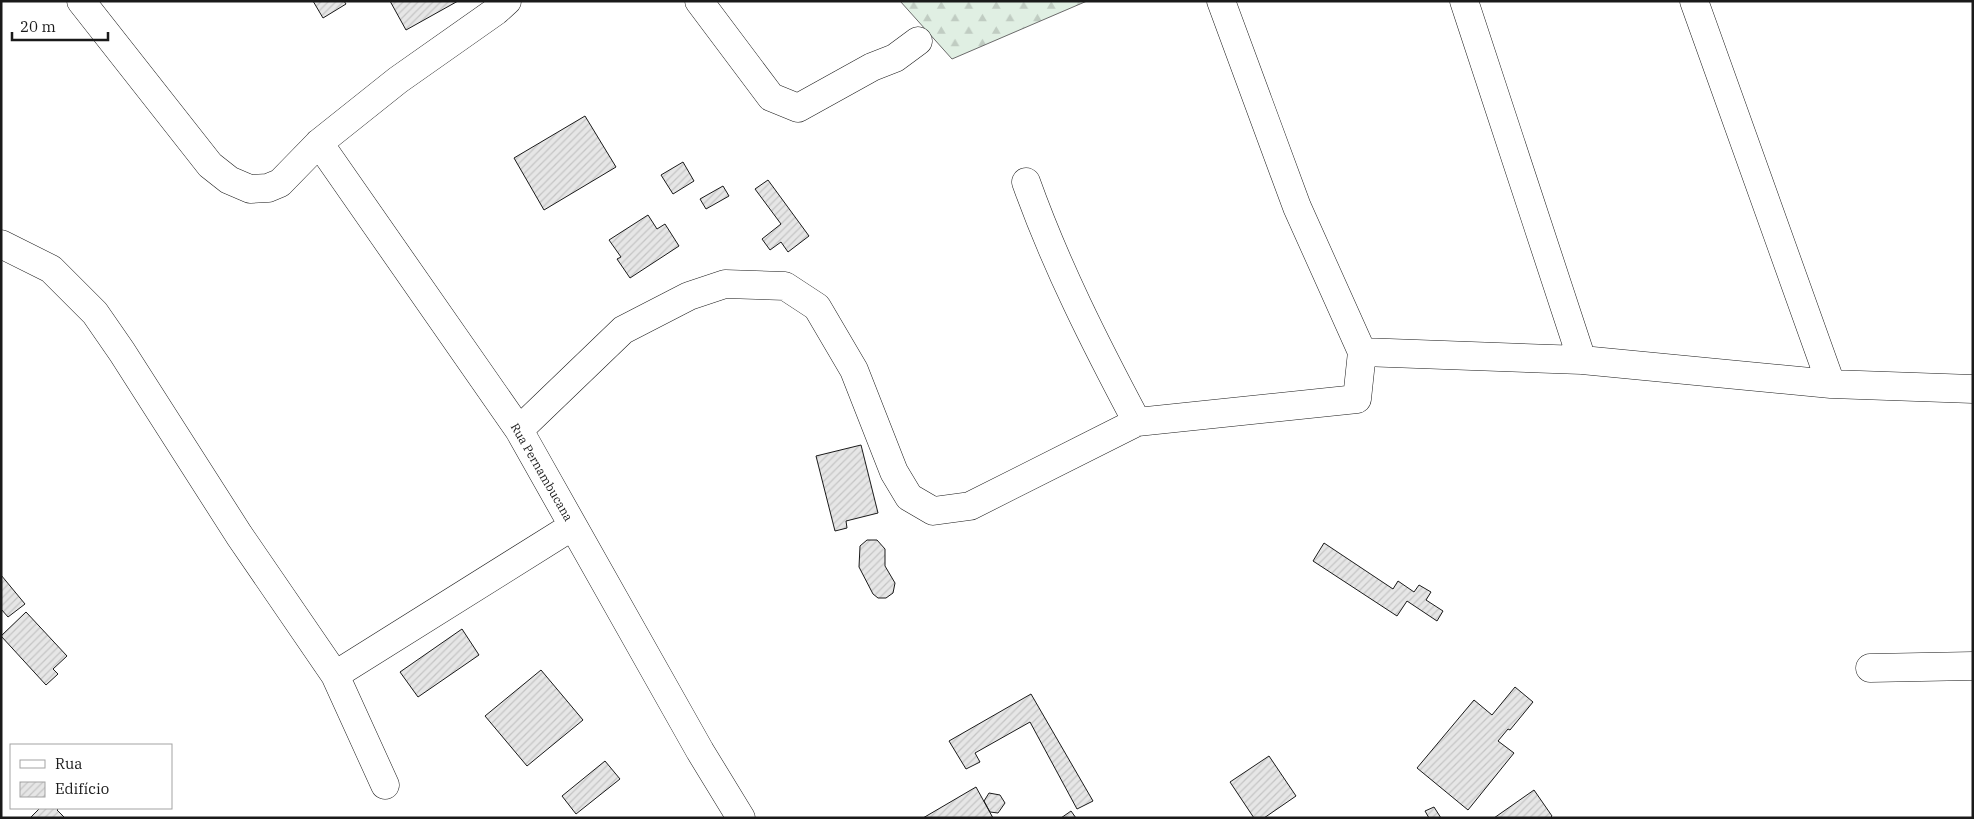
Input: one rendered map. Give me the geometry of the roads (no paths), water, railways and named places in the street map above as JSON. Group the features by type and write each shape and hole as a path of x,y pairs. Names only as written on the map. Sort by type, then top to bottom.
{"street":[{"path":"81,1 210,166 229,180 250,189 268,188 280,183 319,142 398,80 496,11 507,1"},
{"path":"699,1 771,97 798,108 872,67 895,58 918,41"},
{"path":"519,430 623,330 689,296 725,284 785,286 817,307 854,370 894,472 909,497 933,511 970,506 1137,422 1357,398 1362,352 1297,207 1221,1"},
{"path":"1464,1 1582,360"},
{"path":"1694,1 1831,384"},
{"name":"Rua Pernambucana","path":"319,142 519,430 700,751 741,818"},
{"path":"1026,182 1044,231 1085,324 1137,422"},
{"path":"1,244 51,269 95,313 184,445 239,535 335,675 385,785"},
{"path":"1362,352 1582,360 1831,384 1973,389"},
{"path":"335,675 573,526"},
{"path":"1870,668 1973,666"}]}
